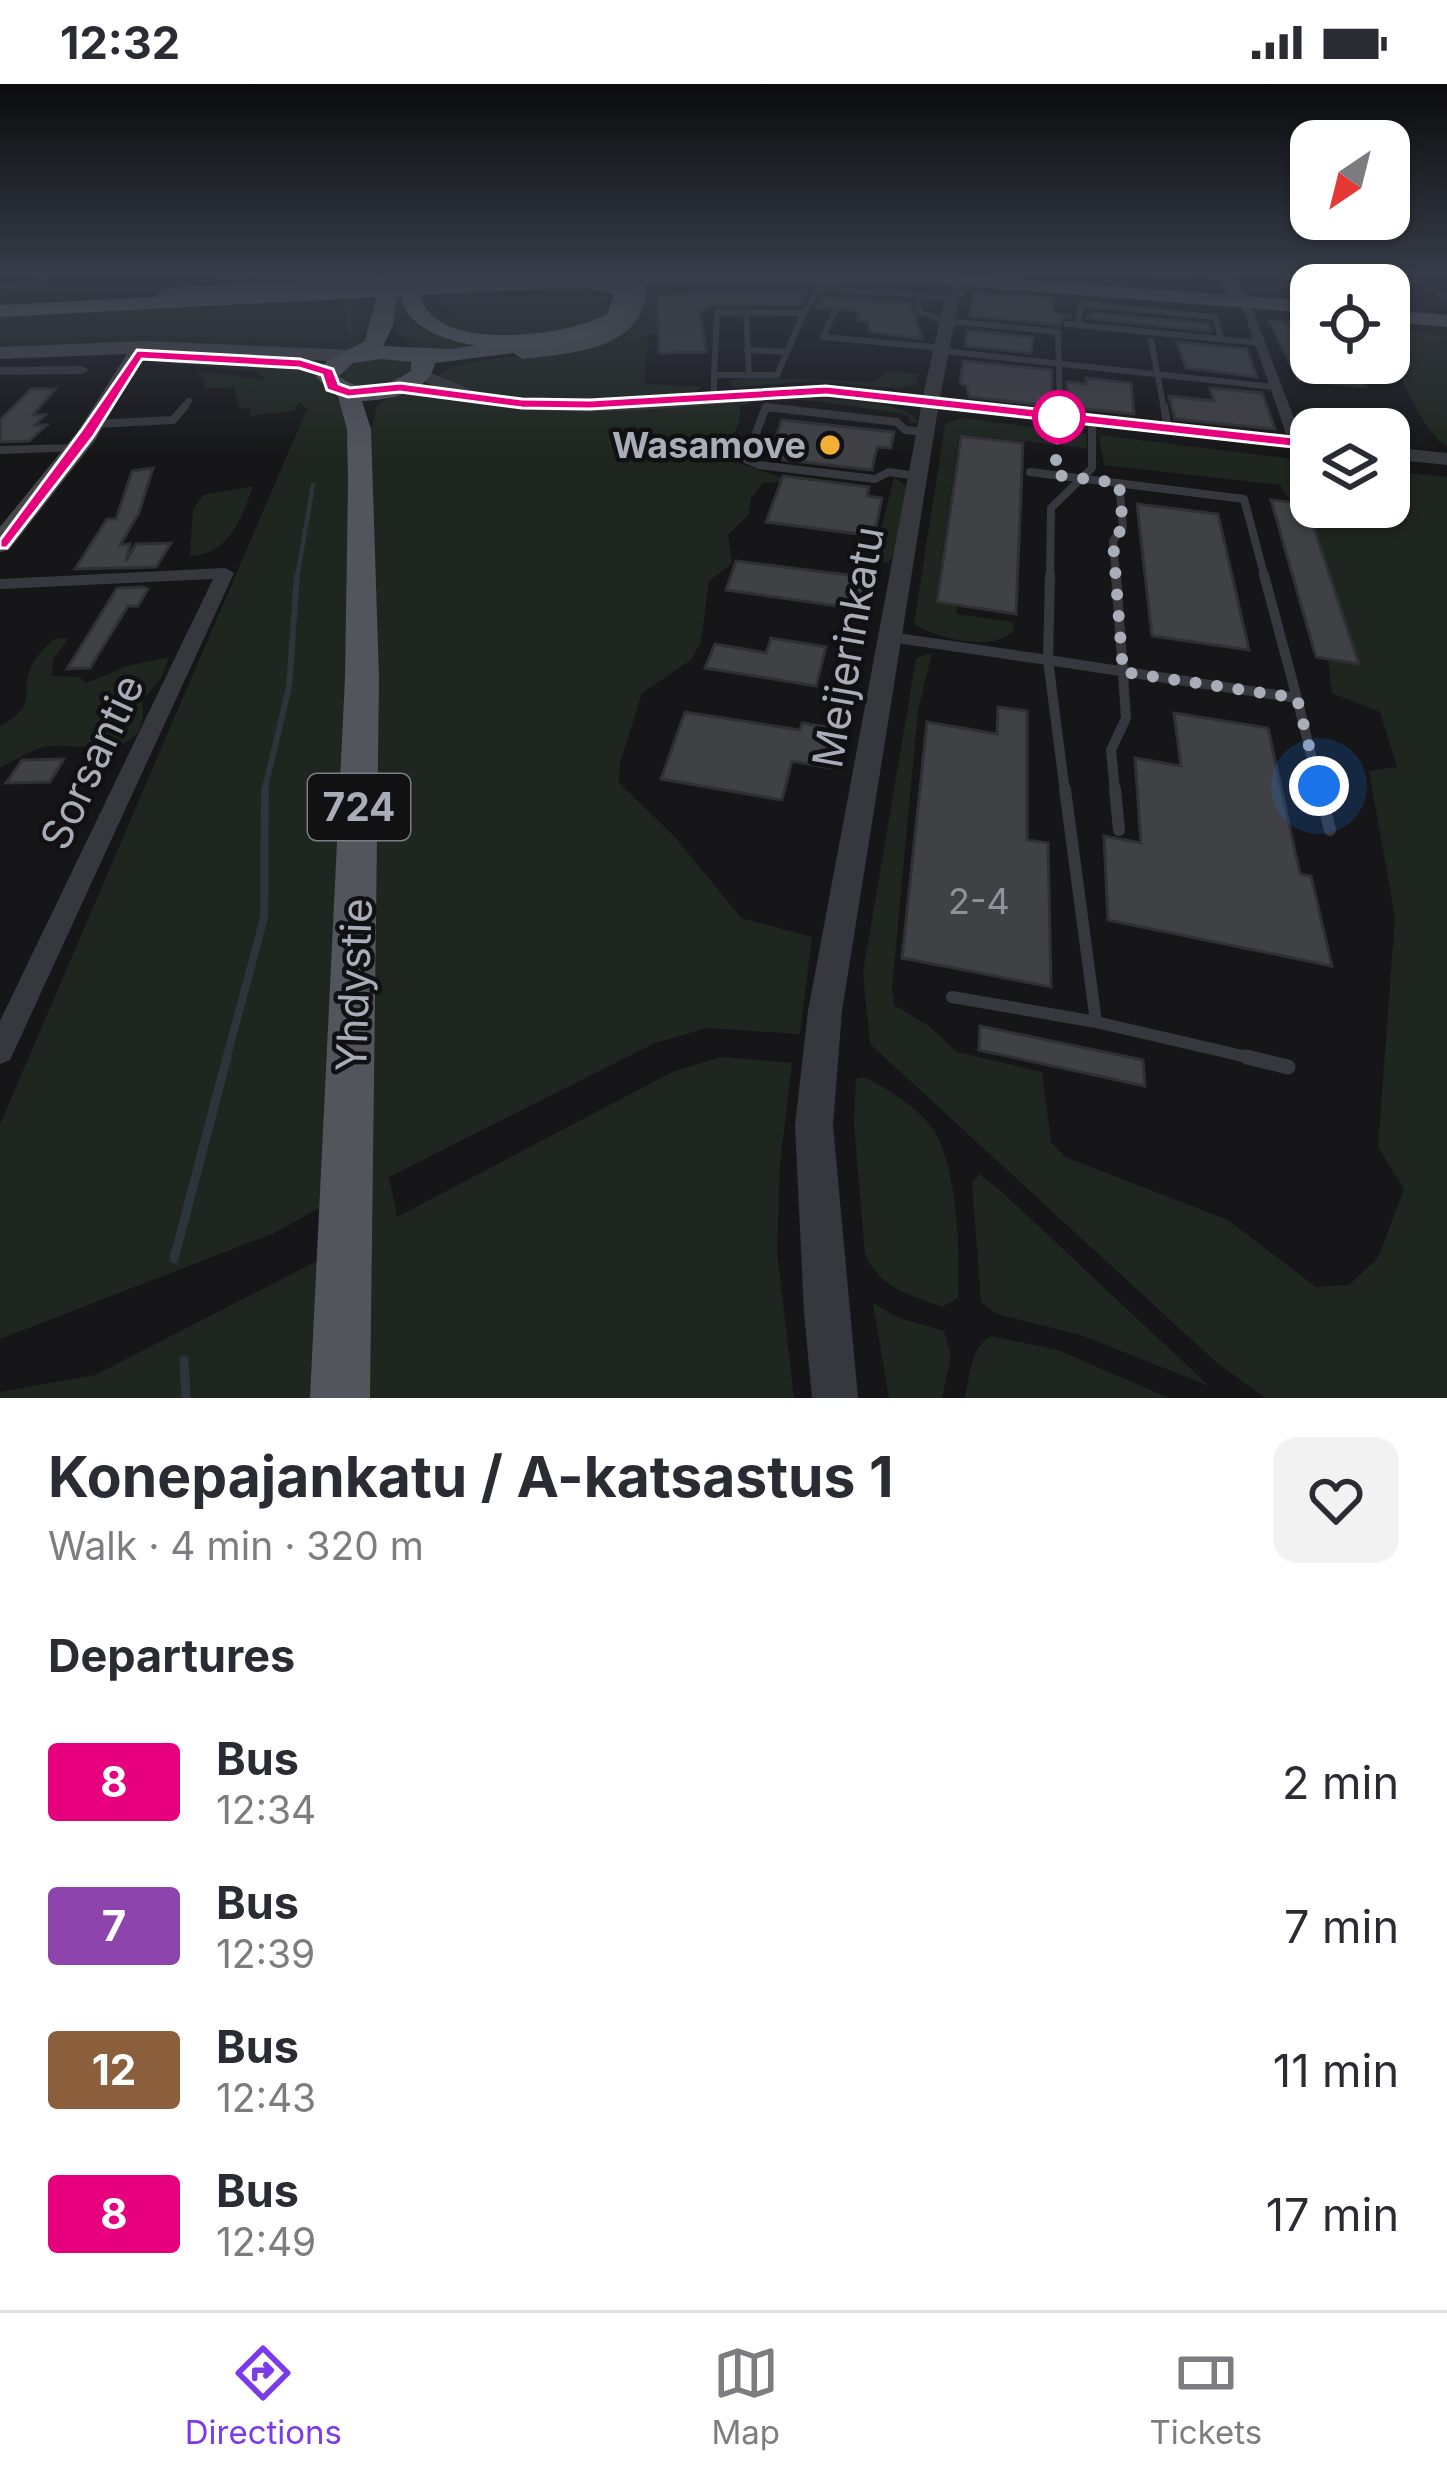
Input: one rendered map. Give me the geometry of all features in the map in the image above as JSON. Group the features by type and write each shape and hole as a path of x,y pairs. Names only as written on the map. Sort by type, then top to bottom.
{"highway":[{"path":"456,334 487,340 569,334"}],"main road":[{"path":"141,351 300,363 328,372 374,346 378,334"},
{"path":"394,334 418,363"},
{"path":"0,353 360,354 418,363 566,346 606,334"},
{"path":"354,410 394,389 418,363 561,337"},
{"path":"0,544 95,424 141,351"},
{"path":"328,372 332,386 354,410"},
{"path":"354,410 394,389"},
{"name":"Yhdystie","path":"340,1398 362,678 354,410"}],"street":[{"name":"Meijerinkatu","path":"836,1398 823,1291 814,1125 825,1011 916,476 946,334"},
{"path":"1256,334 1290,416"},
{"path":"418,363 470,395"},
{"path":"0,371 82,370"},
{"path":"394,389 522,404 590,405 826,391 1290,442"},
{"path":"0,450 76,448"},
{"path":"1410,455 1447,459"},
{"name":"Sorsantie","path":"0,584 225,573 0,1051"}],"lane":[{"path":"714,396 716,334"},
{"path":"747,334 749,374"},
{"path":"713,375 777,375 795,334"},
{"path":"824,334 1275,387"},
{"path":"1058,334 1060,417"},
{"path":"1173,334 1260,343"},
{"path":"1220,334 1221,339"},
{"path":"1151,341 1168,429"},
{"path":"747,350 787,352"},
{"path":"95,424 173,420 189,400"},
{"path":"916,476 889,472 875,479 759,465 746,459 766,407 897,422 905,430 924,432"},
{"path":"1092,421 1092,468 1051,508 1048,661 1096,1022"},
{"path":"1030,472 1244,499 1330,830"},
{"path":"1119,483 1123,527 1113,541 1126,718 1112,750 1119,830"},
{"path":"890,637 1297,698"},
{"path":"952,997 1096,1022 1288,1067"}],"shaded area":[{"path":"0,334 369,334 368,344 355,352 0,350"},
{"path":"441,334 502,343 441,351 426,350 401,337"},
{"path":"481,334 550,334 524,337"},
{"path":"617,334 648,334 645,384 701,387 639,399 564,403 491,397 438,375 462,365 591,344"},
{"path":"1410,334 1447,335 1447,447 1427,426 1405,384 1410,384"},
{"path":"404,355 419,370 371,387 342,380 341,372 351,363"},
{"path":"186,358 317,372 339,402 349,428 343,820 323,1206 274,1233 0,1339 0,1124 307,409 299,401 294,411 250,416 251,408 240,409 234,387 204,389 205,378 194,375 207,372 267,380 256,371 167,363 140,366"},
{"path":"889,371 919,374 916,385 896,388 816,381 733,387 729,381 752,377 872,382"},
{"path":"394,395 532,408 802,398 898,409 919,423 910,423 900,413 820,402 778,400 740,406 739,424 725,450 741,464 793,481 763,483 751,498 749,514 728,535 732,563 709,581 701,642 691,660 642,693 620,763 619,783 675,837 741,918 812,937 800,1034 707,1028 655,1043 389,1177 397,1217 672,1072 721,1057 792,1063 780,1164 777,1251 794,1398 366,1398 371,429 377,406"},
{"path":"962,418 1086,434 1087,448 959,434 935,603 957,607 957,614 1013,622 1014,631 992,641 950,638 914,624 945,424"},
{"path":"1099,435 1290,458 1290,500 1280,485 1104,465"},
{"path":"1410,473 1447,477 1447,1398 1265,1398 1216,1362 870,1044 863,973 916,658 932,653 918,710 894,1005 929,1026 957,1052 1042,1072 1051,1142 1065,1157 1228,1220 1316,1287 1349,1285 1378,1258 1404,1189 1378,1147 1395,918 1369,771 1397,767 1380,712 1332,693 1328,659 1359,662 1314,528 1410,528"},
{"path":"894,477 908,488 893,557 888,563 866,560 883,522"},
{"path":"253,486 224,542 190,556 193,509 203,495"},
{"path":"69,638 53,659 52,676 79,677 87,683 127,666 169,657 161,679 142,700 137,734 114,746 45,747 0,768 0,726 21,711 34,661 54,639"},
{"path":"865,1077 925,1119 945,1155 956,1216 959,1279 958,1298 942,1307 887,1283 865,1254 854,1125 856,1079"},
{"path":"979,1174 1209,1386 1081,1335 997,1314 981,1302 972,1182"},
{"path":"319,1260 313,1398 0,1398 0,1392 95,1375"},
{"path":"873,1303 899,1318 944,1331 951,1356 942,1398 889,1398"},
{"path":"991,1336 1058,1350 1169,1398 965,1398 975,1355"}],"building":[{"path":"658,334 703,334 706,352 659,353"},
{"path":"966,334 1033,337 1031,353 965,346"},
{"path":"1276,334 1290,334 1290,364"},
{"path":"1177,342 1247,349 1257,377 1186,368"},
{"path":"963,361 1052,370 1052,406 969,397 967,386 960,383"},
{"path":"1086,378 1131,383 1134,414 1068,407 1067,382 1086,384"},
{"path":"1210,388 1262,393 1275,429 1175,419 1169,396 1214,401"},
{"path":"31,389 55,389 33,415 45,415 35,425 47,425 29,441 0,442 0,420"},
{"path":"782,420 894,432 891,448 877,447 872,470 768,458"},
{"path":"961,436 1023,443 1016,614 937,602"},
{"path":"153,468 139,513 120,545 130,544 126,561 136,544 171,543 156,567 75,569 107,519 116,519 132,471"},
{"path":"783,476 869,487 867,496 882,498 874,536 766,522"},
{"path":"1271,500 1290,502 1290,528 1314,528 1359,664 1316,657"},
{"path":"1137,504 1218,514 1249,650 1152,636"},
{"path":"736,561 865,577 859,609 726,590"},
{"path":"117,588 148,589 138,606 128,606 90,668 67,669"},
{"path":"771,638 826,647 816,686 705,668 715,644 766,653"},
{"path":"998,707 1027,711 1027,840 1048,843 1051,987 902,958 927,722 997,734"},
{"path":"685,712 800,730 802,723 839,729 831,768 792,761 782,800 661,779"},
{"path":"1174,713 1268,728 1300,874 1311,876 1332,966 1108,920 1104,836 1141,843 1135,758 1181,766"},
{"path":"64,759 50,782 6,783 22,760"},
{"path":"980,1026 1143,1060 1145,1086 979,1050"}],"waterway":[{"path":"297,578 313,485"},
{"path":"264,792 289,687 297,575"},
{"path":"226,1060 264,918 265,789"},
{"path":"174,1259 227,1057"},
{"path":"184,1360 186,1398"}],"bus line":[{"name":"8","path":"0,544 88,434 137,354 300,363 328,372 328,382 339,390 368,394 400,388 522,404 590,405 826,391 1290,442"}],"place":[{"name":"Wasamove","path":"830,445"}],"route":[{"path":"1059,417 1055,475 1119,483 1123,527 1113,541 1123,672 1297,698 1319,786"}]}
